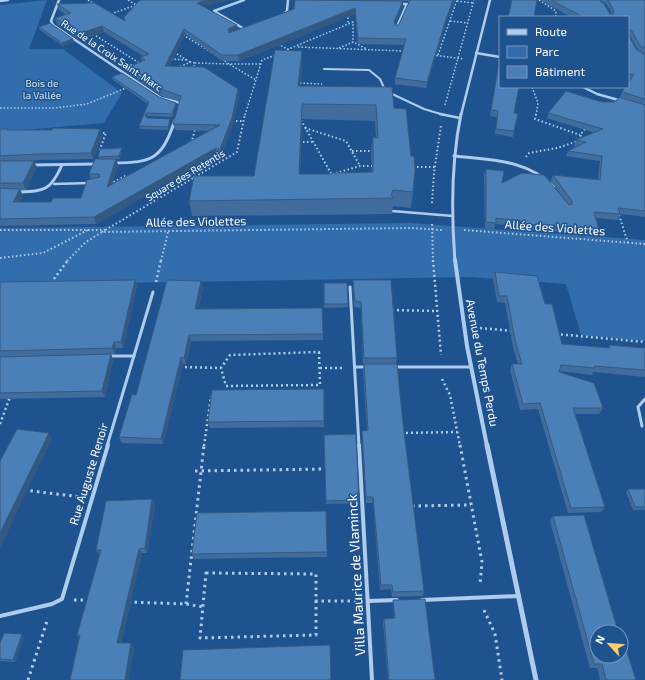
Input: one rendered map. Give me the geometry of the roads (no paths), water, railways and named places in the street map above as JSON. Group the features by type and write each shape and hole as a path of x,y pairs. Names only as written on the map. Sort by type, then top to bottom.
{"street":[{"path":"0,1 8,0"},
{"name":"Rue de la Croix Saint-Marc","path":"59,0 51,21 53,25 141,83 161,98 180,104 166,146 138,161 110,164"},
{"path":"244,0 214,11 246,30 249,29"},
{"path":"396,29 409,0"},
{"name":"Avenue du Temps Perdu","path":"490,0 460,118 454,156 453,216 455,257 462,328 536,680"},
{"path":"282,16 287,11 288,1 296,2"},
{"path":"392,4 407,4"},
{"path":"476,54 499,57"},
{"path":"585,88 597,94 624,102"},
{"path":"454,156 523,165 547,180 556,191"},
{"path":"14,192 44,191 54,184 62,164"},
{"path":"25,165 103,164"}],"lane":[{"path":"240,32 246,30"},
{"path":"324,69 370,70 380,79 386,91 426,111 443,116 460,118"},
{"path":"168,120 175,120"},
{"path":"54,184 92,183"},
{"path":"392,211 453,216"},
{"name":"Villa Maurice de Vlaminck","path":"350,287 369,601 372,680"},
{"name":"Rue Auguste Renoir","path":"0,616 52,604 62,599 153,292"},
{"path":"102,357 134,356"},
{"path":"355,367 369,367"},
{"path":"391,367 471,368"},
{"path":"642,426 638,407 645,399"},
{"path":"414,600 519,596"},
{"path":"369,601 406,600"}],"park label":[{"name":"Bois de la Vallée","path":"42,88"}]}
